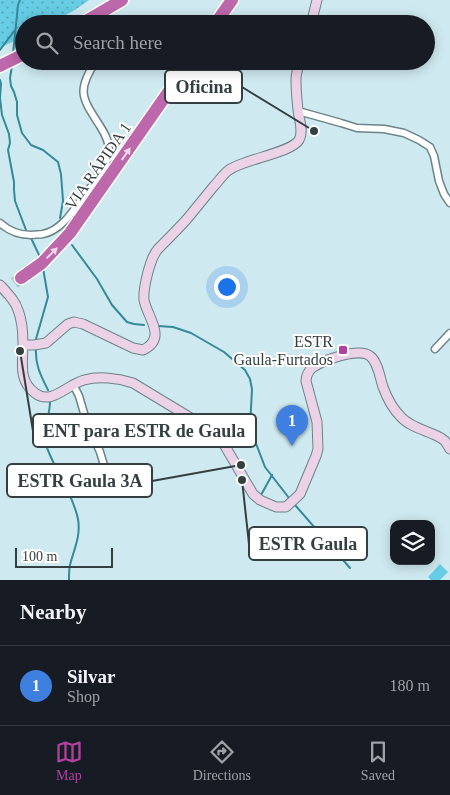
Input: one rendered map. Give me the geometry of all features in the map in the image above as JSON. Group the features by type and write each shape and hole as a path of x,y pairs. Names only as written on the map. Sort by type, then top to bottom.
{"highway":[{"path":"97,15 122,0"},
{"path":"221,15 232,0"},
{"path":"0,66 15,58"},
{"name":"VIA RÁPIDA 1","path":"21,278 51,254 70,233 184,70"}],"main road":[{"path":"313,15 317,0"},
{"path":"23,345 46,343 68,324 74,322 83,324 133,348 144,350 148,348 155,339 156,332 145,304 144,296 149,268 154,254 222,176 238,165 289,148 297,142 302,130 298,111 296,78 298,70"},
{"path":"0,285 14,300 18,308 23,333 23,377 34,393 40,396 53,396 83,380 95,378 112,378 133,383 198,422 218,438 225,446 253,494 260,500 276,507 286,507 300,494 318,449 317,422 306,375 312,368 338,357 358,352 370,355 373,358 388,398 402,418 408,423 442,438 450,449"}],"street":[{"path":"0,223 21,234 42,234 50,231 67,219 104,168 108,153 107,139 83,97 83,87 90,70"},
{"path":"172,74 174,70"},
{"path":"298,111 356,128 404,132 419,140 430,148 434,156 439,181 450,203"},
{"path":"435,349 450,333"},
{"path":"74,384 106,472"}],"shaded area":[{"path":"0,0 89,0 65,15 15,15 15,40 0,48"},
{"path":"440,564 448,572 440,580 431,580 428,577"}],"waterway":[{"path":"17,15 20,0"},
{"path":"0,50 15,30"},
{"path":"13,54 15,34"},
{"path":"12,66 11,86 17,102 17,115 22,133 31,145 43,150 58,162 63,201 60,218"},
{"path":"0,80 2,115 9,134 10,143 8,150 14,182 15,201 26,230"},
{"path":"31,238 40,257"},
{"path":"72,245 97,279 112,305 127,322 144,325"},
{"path":"36,339 48,297 43,268"},
{"path":"158,326 173,327 191,333 224,352 245,370 250,379 252,389 250,428 265,467 289,498"},
{"path":"36,349 38,365 48,390"},
{"path":"50,399 45,441 71,499 79,525 69,580"},
{"path":"261,495 272,475"},
{"path":"295,505 350,568"}],"tunnel":[{"path":"0,294 21,278"}],"place":[{"name":"Oficina","path":"314,131"},
{"name":"ESTR Gaula-Furtados","path":"343,350"},
{"name":"ENT para ESTR de Gaula","path":"20,351"},
{"name":"Silvar","path":"292,446"},
{"name":"ESTR Gaula 3A","path":"241,465"},
{"name":"ESTR Gaula","path":"242,480"}]}
